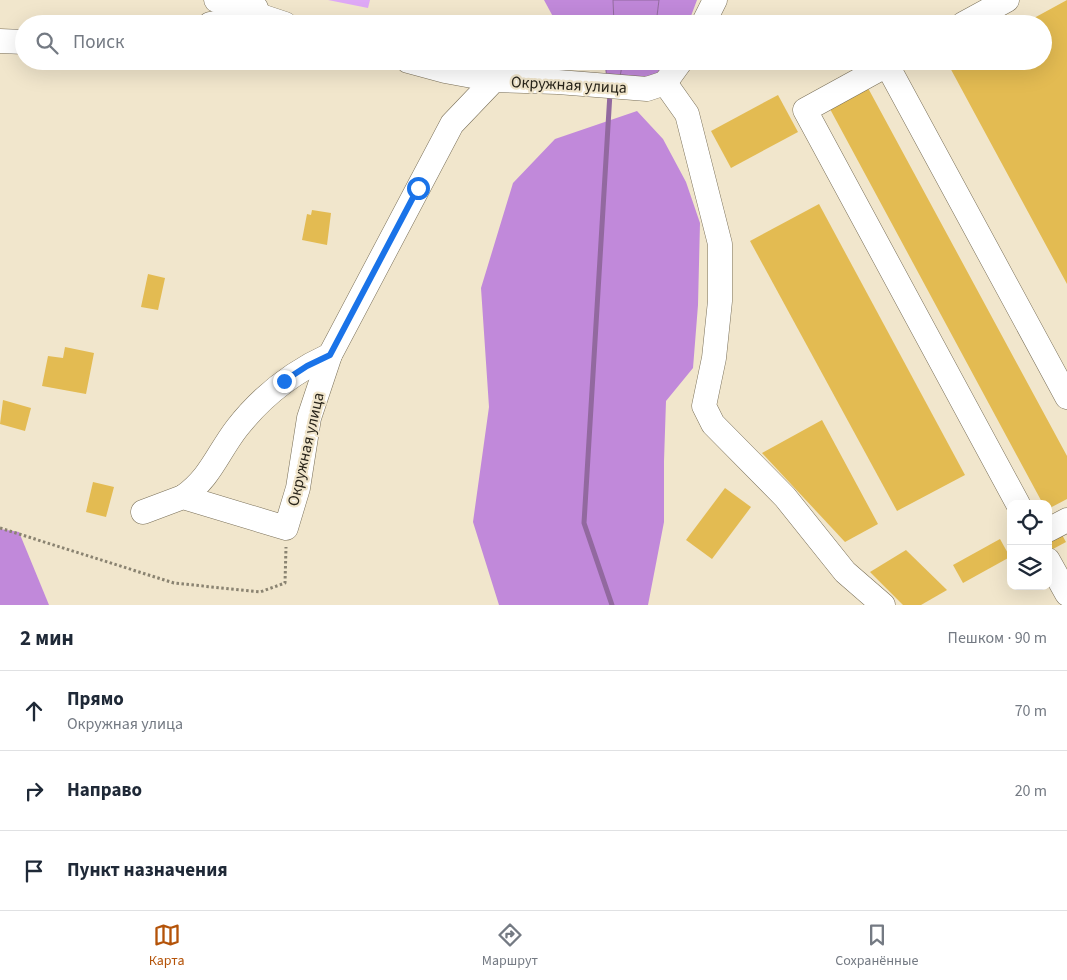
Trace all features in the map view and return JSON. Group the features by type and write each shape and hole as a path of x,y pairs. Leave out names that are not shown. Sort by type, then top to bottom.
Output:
{"street":[{"path":"216,0 234,1 256,8 269,15"},
{"path":"708,15 715,0"},
{"path":"980,15 1007,0"},
{"path":"236,15 256,8"},
{"path":"0,41 15,42"},
{"path":"440,70 494,80"},
{"path":"674,70 665,83 687,114 720,244 720,301 715,348 704,406 713,424 785,497 845,572 883,605"},
{"path":"878,70 805,110 1016,500"},
{"path":"895,70 1060,366 1067,397"},
{"name":"Окружная улица","path":"183,496 286,528 298,488 309,418 330,355 452,124 494,80 558,82 647,89 665,83"},
{"path":"143,512 183,496 198,486 238,427 284,381 307,366 330,355"},
{"path":"1052,528 1067,520"},
{"path":"1052,567 1067,594"}],"path":[{"path":"0,528 174,583 260,592 285,584 286,528"}],"shaded area":[{"path":"328,0 370,0 368,8"},
{"path":"544,0 613,0 614,15 552,15"},
{"path":"613,0 659,0 657,15 614,15"},
{"path":"659,0 697,0 691,15 657,15"},
{"path":"606,70 621,70 619,82 607,80"},
{"path":"621,70 665,70 663,74 619,82"},
{"path":"637,111 663,139 686,182 700,223 698,305 693,368 666,401 664,522 648,605 499,605 473,522 489,407 481,288 513,183 555,139"},
{"path":"0,529 19,532 49,605 0,605"}],"building":[{"path":"1067,0 1067,284 951,70 1052,70 1052,15 1040,15"},
{"path":"868,88 1067,456 1067,499 1052,507 1052,500 1041,500 830,109"},
{"path":"778,95 798,132 731,168 711,131"},
{"path":"819,204 965,475 897,511 750,241"},
{"path":"312,210 331,213 327,245 302,240 307,214 311,215"},
{"path":"148,274 165,278 158,310 141,307"},
{"path":"65,347 94,353 86,394 42,386 48,356 63,358"},
{"path":"3,400 31,408 25,431 0,424"},
{"path":"822,420 878,524 845,542 762,453"},
{"path":"93,482 114,487 106,517 86,512"},
{"path":"725,488 751,507 712,559 686,540"},
{"path":"1061,533 1066,542 1053,549 1052,539"},
{"path":"1000,539 1007,552 1007,559 963,583 953,565"},
{"path":"906,550 947,590 921,605 903,605 870,572"}],"waterway":[{"path":"610,93 584,523 612,605"}],"route":[{"path":"284,381 307,366 330,355 389,247 418,188"}]}
